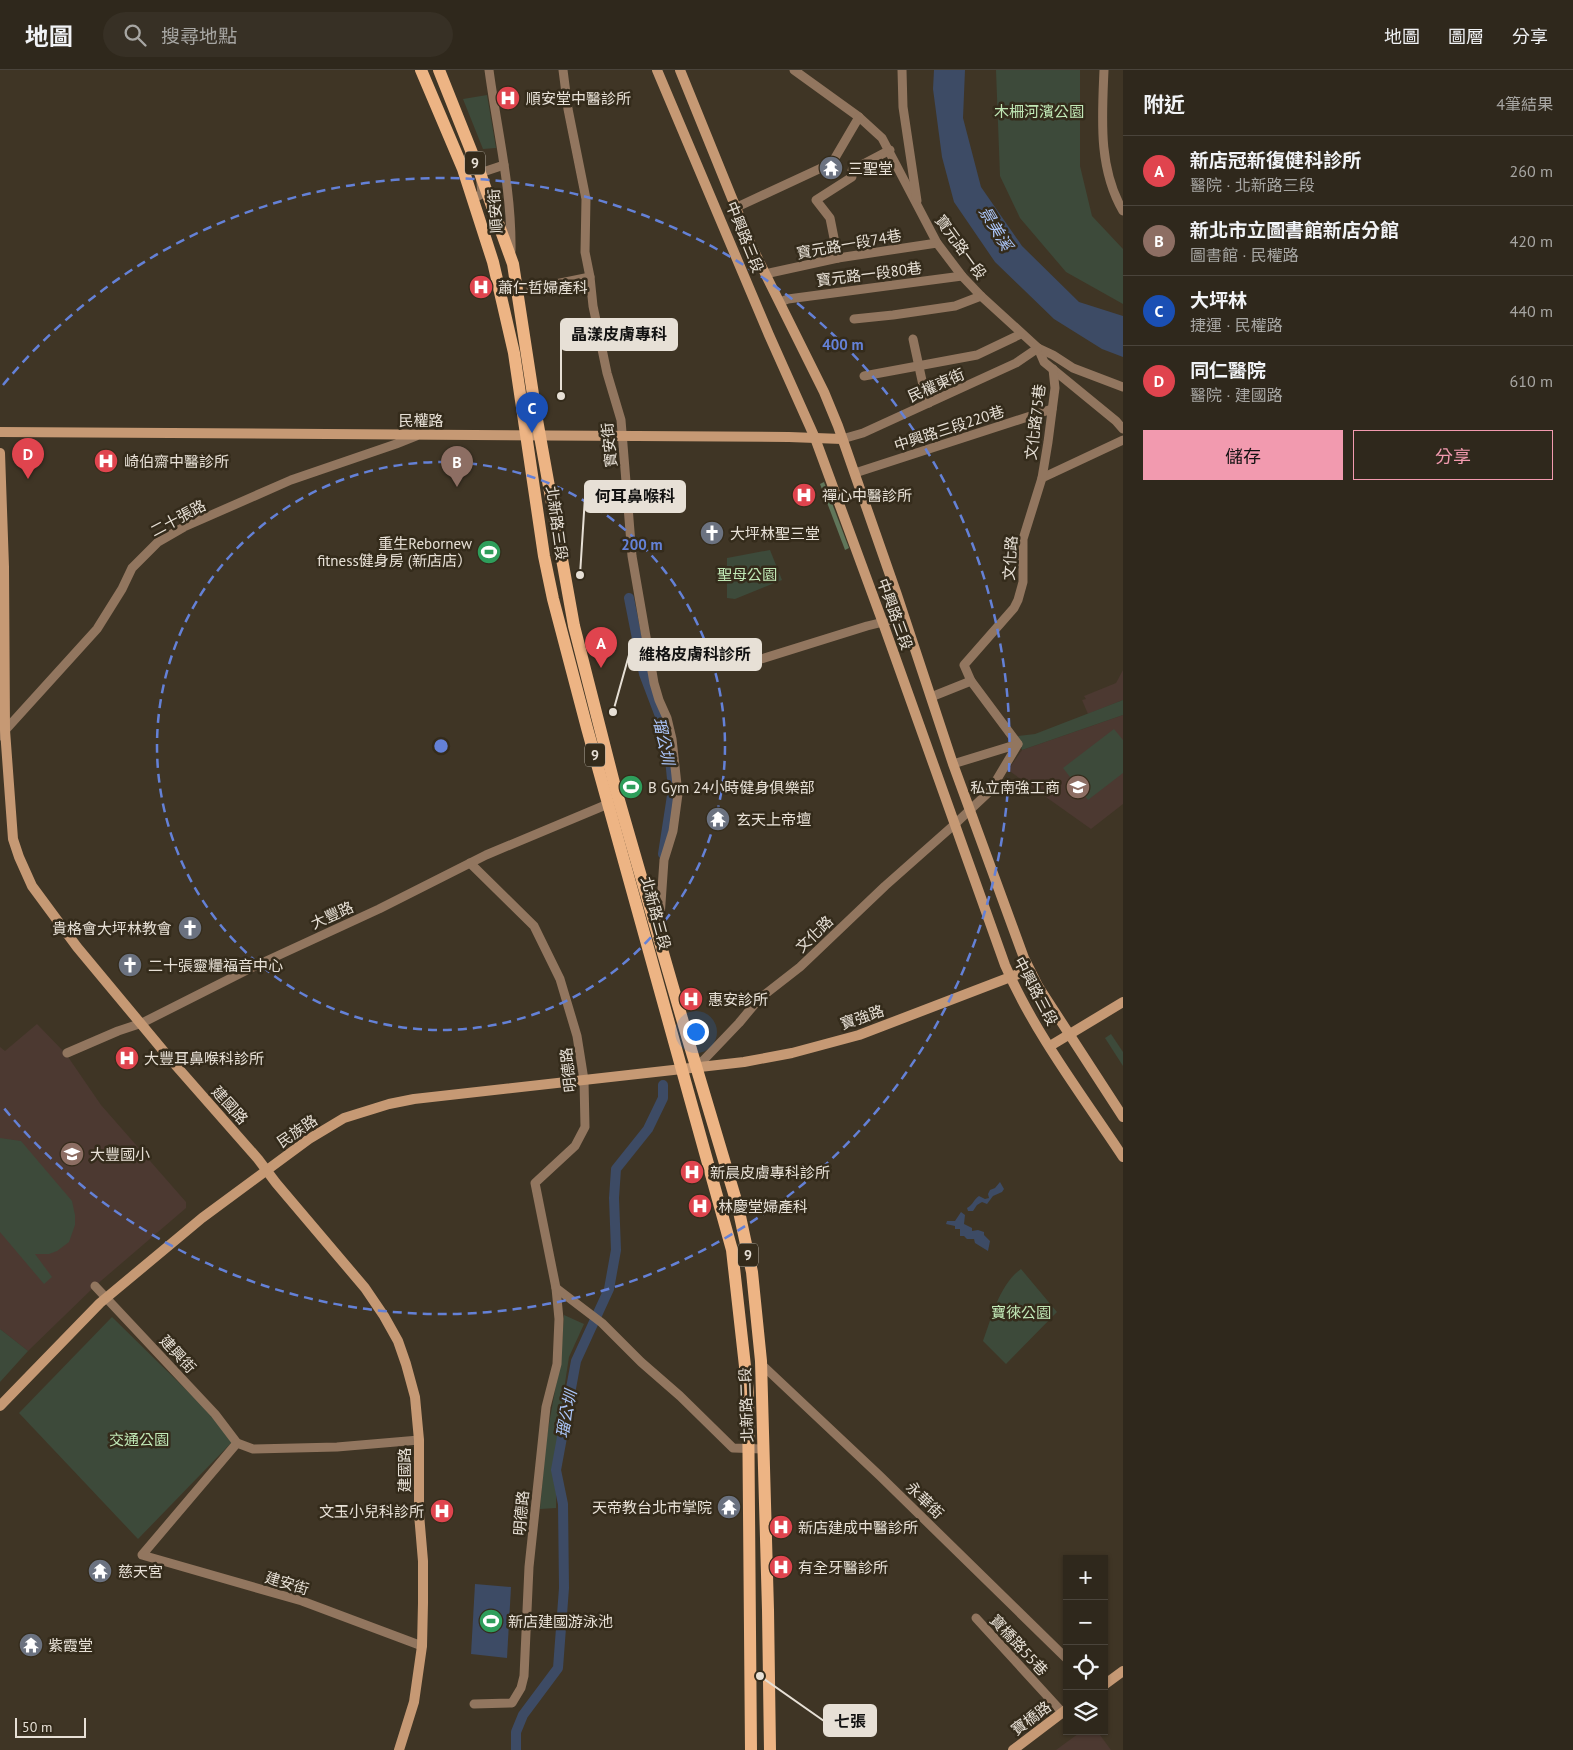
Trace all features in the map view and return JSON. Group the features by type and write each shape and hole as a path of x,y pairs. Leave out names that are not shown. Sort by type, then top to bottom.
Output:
{"main road":[{"name":"北新路三段","path":"422,70 474,198 493,262 534,436 574,626 614,783 659,935 686,1036 697,1067"},
{"name":"北新路三段","path":"438,70 480,172 511,256 534,436 544,556 553,599 682,1069"},
{"name":"北新路二段","path":"697,1067 738,1207 752,1272 761,1364 770,1750"},
{"name":"北新路二段","path":"682,1069 732,1250 748,1393 748,1580 751,1750"}],"street":[{"name":"順安街","path":"490,70 504,165 511,256"},
{"name":"寶安街","path":"562,70 586,199 585,252 593,306 607,373 621,420 632,556 654,683 667,718 672,739 678,794 673,830 664,860 659,935"},
{"name":"中興路三段","path":"658,70 769,335 816,438 1010,978 1050,1046 1123,1156"},
{"name":"中興路三段","path":"680,70 735,208 824,392 842,438 953,764 1029,970 1123,1117"},
{"name":"寶元路一段","path":"794,70 859,117 882,138 937,242 962,276 1021,334 1038,348 1044,362 1116,421 1123,429"},
{"path":"902,70 903,108 918,208"},
{"path":"1104,70 1101,132 1109,180 1123,211"},
{"path":"735,208 832,163 859,117"},
{"path":"838,258 830,218 816,200 852,177 852,170 890,150"},
{"name":"順安街","path":"474,198 482,194 480,172 504,165"},
{"name":"寶元路一段74巷","path":"766,274 838,258 937,242"},
{"name":"寶元路一段80巷","path":"780,302 962,276"},
{"path":"531,289 590,277"},
{"path":"854,319 894,316 955,306 981,296"},
{"path":"864,376 977,355 1021,334"},
{"path":"913,339 926,399 929,403"},
{"path":"1038,348 1073,368 1123,386"},
{"name":"民權東街","path":"842,438 863,433 929,403 1016,363 1038,348"},
{"name":"文化路75巷","path":"1042,478 1055,388 1053,369"},
{"name":"中興路三段220巷","path":"855,473 1052,410"},
{"name":"民權路","path":"0,432 842,438"},
{"name":"二十張路","path":"3,733 97,629 122,589 132,568 158,542 184,527 291,480 396,444 416,435"},
{"path":"1042,478 1123,440"},
{"name":"建國路","path":"0,453 4,567 3,733 13,838 19,857 32,886 77,947 365,1288 398,1341 406,1364 414,1396 419,1440 419,1514 423,1561 422,1646 414,1702 399,1750"},
{"name":"文化路","path":"971,680 964,665 1014,608 1018,600 1023,582 1022,539 1042,478"},
{"path":"742,665 858,629 904,617"},
{"path":"930,697 971,680 1018,744 953,764"},
{"name":"文化路","path":"697,1067 739,1023 763,994 800,967 885,886 990,791 1018,744"},
{"name":"大豐路","path":"68,1053 118,1031 142,1023 251,968 379,909 470,863 608,804"},
{"name":"明德路","path":"470,863 534,926 560,979 578,1036 584,1080 585,1127 575,1146 535,1183 556,1288 559,1318 557,1364 546,1407 530,1567 524,1676 521,1688 512,1703 474,1704"},
{"name":"寶強路","path":"697,1067 744,1062 792,1053 859,1035 1029,970"},
{"path":"1050,1046 1123,1002"},
{"name":"民族路","path":"0,1406 39,1364 107,1297 202,1218 309,1138 344,1118 414,1099 697,1067"},
{"name":"建興街","path":"95,1286 215,1414 237,1443"},
{"path":"556,1288 602,1323 732,1448 763,1449"},
{"name":"永華街","path":"761,1364 948,1541 1063,1655"},
{"path":"237,1443 253,1450 337,1447 419,1440"},
{"name":"建安街","path":"237,1443 142,1556 302,1601 422,1646"},
{"name":"寶橋路55巷","path":"976,1618 1063,1709"},
{"path":"1108,1683 1123,1671"},
{"name":"寶橋路","path":"1013,1750 1063,1712"}],"shaded area":[{"path":"1123,670 1123,700 1088,714 1082,700 1086,699 1084,696 1116,683"},
{"name":"私立南強工商","path":"1123,715 1123,804 1091,829 1008,770 1022,750"},
{"name":"大豐國小","path":"37,1024 66,1054 101,1105 186,1202 186,1208 95,1286 28,1351 0,1329 0,1047 5,1051"},
{"path":"1077,1735 1100,1735 1111,1750 1056,1750"}],"green space":[{"name":"木柵河濱公園","path":"996,70 1080,70 1080,166 1092,216 1123,249 1123,304 1066,272 1020,218 1000,176"},
{"path":"487,95 496,148 483,149 463,99"},
{"path":"824,482 849,548 845,550 820,484"},
{"name":"聖母公園","path":"770,550 782,580 735,599 727,598 727,558"},
{"path":"1123,700 1123,715 1022,750 1018,736 1035,734"},
{"path":"1114,729 1123,740 1123,773 1088,800 1063,768"},
{"path":"1111,1034 1123,1052 1123,1066 1105,1038"},
{"path":"0,1138 21,1141 72,1201 75,1225 69,1242 57,1251 49,1254 35,1254 52,1277 44,1284 0,1232"},
{"name":"寶徠公園","path":"1021,1269 1057,1312 1006,1364 983,1341 1002,1292 1013,1276"},
{"path":"564,1315 584,1324 569,1357 565,1383 556,1451 556,1508 540,1509 546,1441 561,1357"},
{"name":"交通公園","path":"112,1317 219,1422 233,1441 138,1539 19,1413"},
{"path":"0,1329 28,1351 0,1382"}],"water":[{"name":"景美溪","path":"934,70 965,70 963,118 981,187 1022,246 1079,302 1123,316 1123,357 1102,349 1054,319 995,262 954,202 942,157 933,89"},
{"path":"1000,1182 1004,1189 1002,1192 993,1196 987,1204 982,1202 973,1211 968,1211 967,1208 979,1196 985,1199 989,1198 990,1190 995,1188"},
{"path":"961,1212 965,1215 964,1224 972,1228 972,1231 984,1232 984,1235 990,1241 988,1251 975,1243 974,1239 960,1236 960,1229 955,1229 955,1226 946,1224 947,1221 955,1221"},
{"name":"新店建國游泳池","path":"475,1584 511,1587 507,1658 471,1654"}],"waterway":[{"name":"瑠公圳","path":"629,598 644,674 666,732 670,759 673,789 663,854"},
{"name":"瑠公圳","path":"516,1750 516,1732 523,1715 558,1668 564,1588 563,1504 556,1470 576,1361 609,1289 616,1250 614,1198 616,1169 648,1129 663,1098 663,1085"}],"place":[{"name":"順安堂中醫診所","path":"508,98"},
{"name":"三聖堂","path":"831,168"},
{"name":"蕭仁哲婦產科","path":"481,287"},
{"name":"晶漾皮膚專科","path":"561,396"},
{"name":"大坪林","path":"532,433"},
{"name":"崎伯齋中醫診所","path":"106,461"},
{"name":"同仁醫院","path":"28,479"},
{"name":"新北市立圖書館新店分館","path":"457,487"},
{"name":"禪心中醫診所","path":"804,495"},
{"name":"大坪林聖三堂","path":"712,533"},
{"name":"重生Rebornew fitness健身房 (新店店）","path":"489,552"},
{"name":"何耳鼻喉科","path":"580,575"},
{"name":"新店冠新復健科診所","path":"601,668"},
{"name":"維格皮膚科診所","path":"613,712"},
{"name":"B Gym 24小時健身俱樂部","path":"631,787"},
{"name":"私立南強工商","path":"1078,787"},
{"name":"玄天上帝壇","path":"718,819"},
{"name":"貴格會大坪林教會","path":"190,928"},
{"name":"二十張靈糧福音中心","path":"130,965"},
{"name":"惠安診所","path":"691,999"},
{"name":"大豐耳鼻喉科診所","path":"127,1058"},
{"name":"大豐國小","path":"72,1154"},
{"name":"新晨皮膚專科診所","path":"692,1172"},
{"name":"林慶堂婦產科","path":"700,1206"},
{"name":"天帝教台北市掌院","path":"729,1507"},
{"name":"文玉小兒科診所","path":"442,1511"},
{"name":"新店建成中醫診所","path":"781,1527"},
{"name":"有全牙醫診所","path":"781,1567"},
{"name":"慈天宮","path":"100,1571"},
{"name":"新店建國游泳池","path":"491,1621"},
{"name":"紫霞堂","path":"31,1645"},
{"name":"七張","path":"760,1676"}]}
